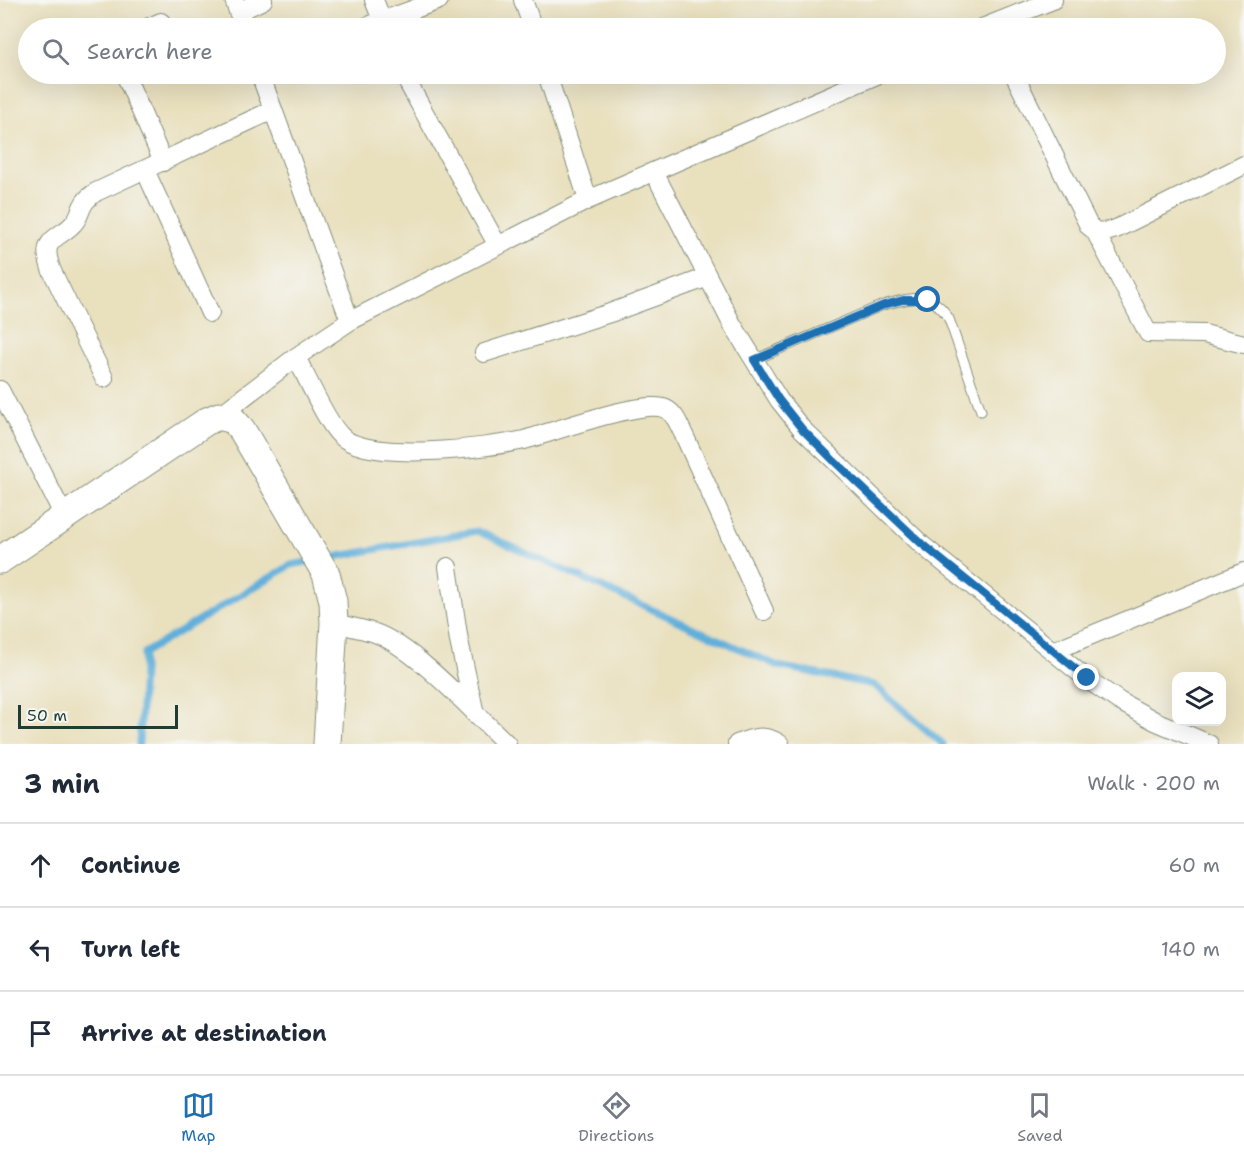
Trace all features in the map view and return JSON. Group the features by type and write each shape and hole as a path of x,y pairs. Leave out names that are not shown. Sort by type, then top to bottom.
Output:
{"street":[{"path":"238,14 263,0"},
{"path":"374,0 381,18"},
{"path":"397,18 439,0"},
{"path":"524,0 530,18"},
{"path":"1009,18 1049,1"},
{"path":"129,84 163,162"},
{"path":"264,84 350,321"},
{"path":"409,84 498,246"},
{"path":"550,84 588,200"},
{"path":"0,560 207,421 219,416 296,357 350,321 588,200 856,84"},
{"path":"1019,84 1085,217 1095,231 1148,333 1204,334 1244,344"},
{"path":"104,378 51,269 46,253 50,243 73,225 86,198 273,110"},
{"path":"1095,231 1105,232 1116,229 1244,165"},
{"path":"145,170 210,312"},
{"path":"654,172 732,324 754,360 791,415 834,461 922,544 1053,651 1119,701 1155,721 1209,744"},
{"path":"484,353 610,313 708,277"},
{"path":"296,357 331,423 341,437 354,445 382,451 483,447 524,440 631,411 659,407 667,410 674,416 684,435 764,611"},
{"path":"0,390 64,516"},
{"path":"219,416 233,420 242,430 326,574 333,601 334,623 327,744"},
{"path":"448,567 459,641 475,714"},
{"path":"1053,651 1244,572"},
{"path":"334,623 376,634 397,646 427,669 507,744"},
{"path":"737,744 752,737 763,736 780,744"}],"lane":[{"path":"754,360 884,305 903,300 928,300 942,307 949,319 981,411"}],"waterway":[{"path":"323,559 477,531 778,666 874,685 943,744"},
{"path":"139,744 144,653 291,565 312,561"}],"route":[{"path":"928,300 920,298 884,305 853,316 754,360 779,400 802,429 834,461 922,544 1087,678"}]}
